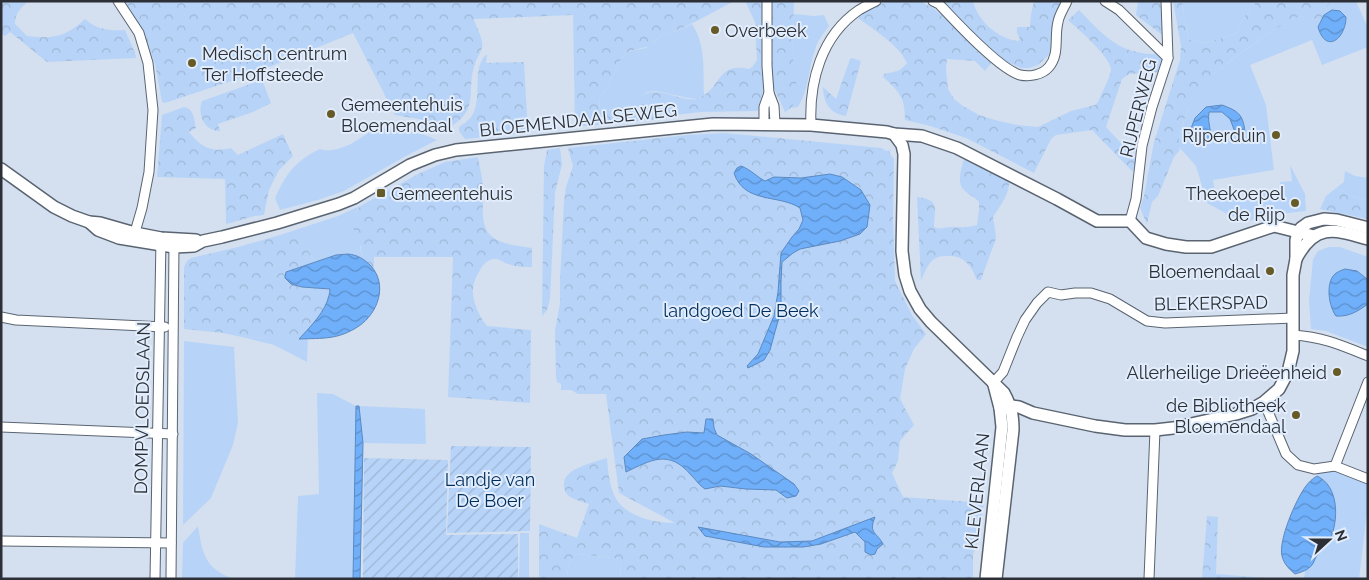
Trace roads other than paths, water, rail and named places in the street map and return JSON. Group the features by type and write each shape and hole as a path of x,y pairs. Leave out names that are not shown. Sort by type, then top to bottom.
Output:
{"street":[{"path":"118,1 139,34 148,63 153,110 149,172 134,237"},
{"path":"766,1 769,93 764,107 769,124"},
{"path":"811,125 812,89 816,70 826,47 833,35 845,22 859,10 876,1"},
{"path":"933,1 939,4 978,43 1007,68 1021,75 1038,75 1049,67 1056,54 1058,22 1067,1"},
{"path":"1105,1 1119,10 1168,58"},
{"name":"RIJPERWEG","path":"1130,221 1136,199 1144,138 1168,58 1166,1"},
{"name":"BLOEMENDAALSEWEG","path":"1,169 54,207 89,222 98,230 119,238 134,237 174,243 203,241 222,237 339,204 354,198 410,165 435,155 456,150 713,124 811,125 922,136 956,148 1097,221 1130,221"},
{"path":"894,134 902,145 904,154 902,251 905,275 910,290 920,309 931,322 1004,393 1006,412 1019,407 1033,413 1095,426 1125,430 1155,430 1172,428 1252,409 1264,402 1278,389 1288,372 1293,351 1293,274 1298,232 1308,223 1324,219 1337,220 1368,228"},
{"path":"1130,221 1146,238 1186,247 1211,247 1274,226 1314,236"},
{"path":"1296,259 1305,244 1314,236 1323,232 1334,231 1368,239"},
{"name":"DOMPVLOEDSLAAN","path":"155,579 161,241"},
{"name":"DOMPVLOEDSLAAN","path":"171,579 174,243"},
{"name":"BLEKERSPAD","path":"993,383 1003,372 1025,320 1037,303 1048,292 1061,295 1091,293 1110,299 1147,321 1165,323 1293,318"},
{"path":"1,317 16,320 160,326 174,329"},
{"path":"1293,335 1322,338 1368,356"},
{"path":"1335,466 1368,382"},
{"path":"1264,402 1286,454 1298,465 1314,469 1335,466 1368,479"},
{"name":"KLEVERLAAN","path":"986,579 1002,427 1006,412"},
{"name":"KLEVERLAAN","path":"996,579 1013,430 1006,412"},
{"path":"1,427 173,434"},
{"path":"1149,579 1155,430"},
{"path":"1,541 171,543"}],"water":[{"path":"1332,10 1340,11 1346,17 1343,31 1339,37 1330,42 1322,35 1318,27 1324,15"},
{"path":"1222,105 1239,114 1243,121 1245,132 1241,137 1235,132 1230,119 1222,112 1209,112 1209,142 1204,145 1197,145 1191,139 1190,131 1195,118 1206,107"},
{"path":"741,166 765,181 774,177 801,178 830,174 842,177 861,190 870,205 867,227 860,234 840,241 800,249 782,262 781,310 770,350 764,360 748,368 747,366 758,354 774,316 781,253 799,229 803,220 800,208 746,190 739,183 734,173"},
{"path":"348,254 363,259 376,274 380,290 376,306 366,320 344,334 323,338 299,339 327,303 330,289 302,287 291,284 285,278 286,272 336,255"},
{"path":"1345,269 1357,271 1367,279 1368,304 1349,314 1336,316 1330,301 1330,283 1335,274"},
{"path":"356,406 359,406 363,443 360,579 353,579"},
{"path":"706,419 713,419 717,435 751,454 794,484 799,491 796,496 787,498 776,490 720,486 705,489 683,467 667,459 652,461 626,472 624,457 642,439 687,432 704,433"},
{"path":"1317,476 1330,487 1335,504 1335,523 1329,541 1317,555 1312,565 1305,571 1295,574 1287,566 1282,556 1281,549 1285,531 1297,500 1312,479"},
{"path":"875,517 872,527 883,544 877,549 875,554 871,555 865,552 865,542 855,532 821,544 803,547 764,547 705,536 698,527 780,542 812,541"}],"place":[{"name":"Overbeek","path":"715,30"},
{"name":"Medisch centrum Ter Hoffsteede","path":"192,63"},
{"name":"Gemeentehuis Bloemendaal","path":"331,114"},
{"name":"Rijperduin","path":"1276,135"},
{"name":"Gemeentehuis","path":"381,193"},
{"name":"Theekoepel de Rijp","path":"1295,203"},
{"name":"Bloemendaal","path":"1270,271"},
{"name":"Allerheilige Drieëenheid","path":"1337,372"},
{"name":"de Bibliotheek Bloemendaal","path":"1296,415"}],"park label":[{"name":"landgoed De Beek","path":"741,310"},
{"name":"Landje van De Boer","path":"490,489"}]}
